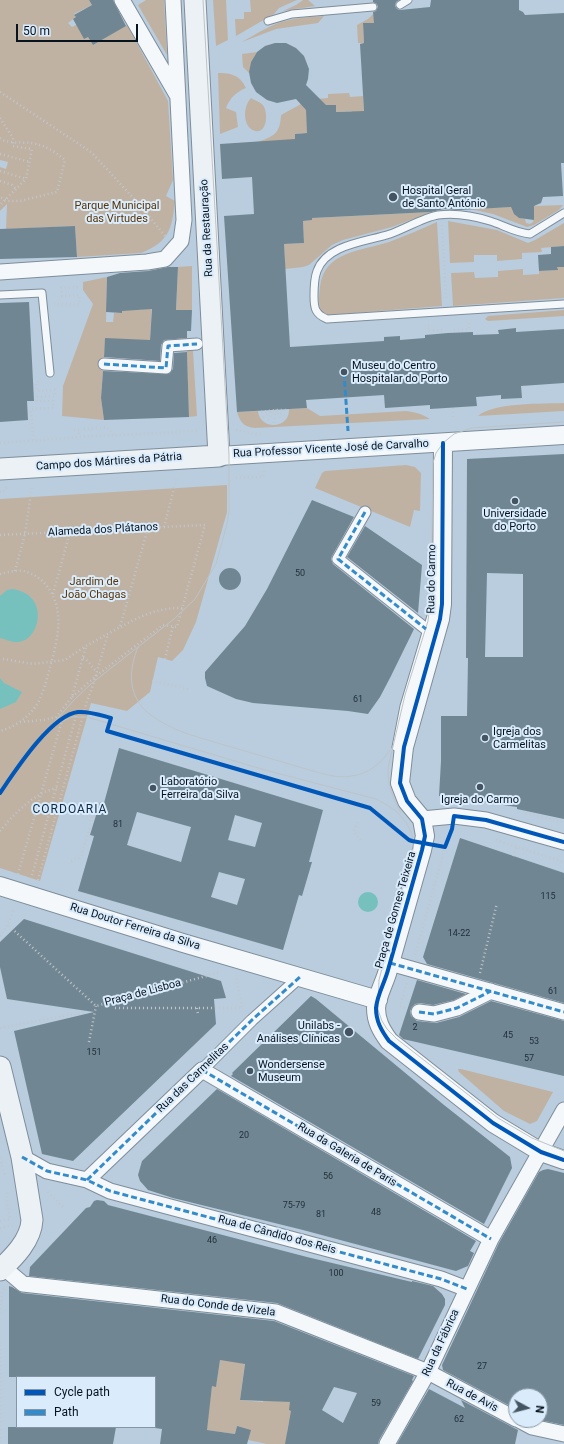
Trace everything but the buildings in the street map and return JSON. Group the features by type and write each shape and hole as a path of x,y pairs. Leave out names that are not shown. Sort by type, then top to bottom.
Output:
{"main road":[{"name":"Rua da Restauração","path":"195,0 219,456"},
{"name":"Campo dos Mártires da Pátria","path":"4,478 219,456"},
{"path":"0,1067 22,1157 32,1220 32,1229 27,1240 3,1274"}],"street":[{"path":"122,0 178,98"},
{"path":"0,272 147,262 165,259 181,241 184,220 173,0"},
{"path":"104,364 166,368 168,346 197,344"},
{"name":"Rua Professor Vicente José de Carvalho","path":"219,456 564,435"},
{"name":"Rua do Carmo","path":"400,783 404,747 440,619 442,586 442,443"},
{"path":"365,512 338,559 426,629"},
{"path":"400,783 407,801 422,818 455,823 486,820 564,842"},
{"name":"Praça de Gomes Teixeira","path":"422,818 425,836 422,850 376,1007 377,1021 381,1031 389,1041 494,1123 541,1152 564,1160"},
{"name":"Rua Doutor Ferreira da Silva","path":"0,886 183,943 300,977"},
{"path":"390,963 564,1012"},
{"path":"300,977 378,1000"},
{"name":"Rua das Carmelitas","path":"87,1180 252,1020 300,977"},
{"path":"419,1012 434,1014 457,1008 484,989"},
{"name":"Rua da Galeria de Paris","path":"202,1070 491,1239"},
{"name":"Rua da Fábrica","path":"388,1444 428,1372 491,1239 564,1110"},
{"name":"Rua de Cândido dos Reis","path":"22,1157 47,1171 87,1180 110,1191 441,1279 466,1289"},
{"name":"Rua do Conde de Vizela","path":"3,1274 23,1284 276,1312 428,1372"},
{"name":"Rua de Avis","path":"428,1372 508,1414"},
{"name":"Rua de Avis","path":"537,1428 564,1434"}],"lane":[{"path":"400,5 408,0"},
{"path":"268,21 292,14 373,8"},
{"path":"564,213 530,234 490,221 470,217 437,215 391,234 336,250 322,262 314,281 314,303 316,311 319,316 327,319 564,304"},
{"path":"0,295 42,293 50,373"},
{"name":"Rua do Carmo","path":"400,783 396,766 398,729 433,605 442,586"}],"path":[{"path":"0,92 91,152 136,201 166,237"},
{"path":"0,118 13,138 13,146 32,149 26,179 0,205"},
{"path":"0,138 2,140 13,142 32,143 53,150 65,160 58,192 20,201 8,201 0,197"},
{"path":"0,154 30,162"},
{"path":"0,171 26,179"},
{"path":"0,182 12,185 16,189"},
{"path":"442,215 447,311"},
{"path":"64,303 80,304 79,295 62,296 61,288 78,287 77,282"},
{"path":"33,440 31,409 53,408 53,401 37,401 37,397 55,396 55,390 37,391 36,383"},
{"path":"453,408 453,417"},
{"path":"275,410 286,416"},
{"path":"263,416 275,410"},
{"path":"275,410 282,420"},
{"path":"268,420 275,410"},
{"path":"274,423 275,410"},
{"path":"260,412 288,410"},
{"path":"84,429 106,427 115,435"},
{"path":"74,430 79,430 79,437"},
{"path":"0,443 202,430"},
{"path":"232,430 260,435"},
{"path":"164,527 177,477"},
{"path":"236,478 263,477"},
{"path":"0,492 4,492 4,478"},
{"path":"15,571 25,534 32,486"},
{"path":"120,627 148,528"},
{"path":"53,595 70,532"},
{"path":"0,574 15,571 27,572 38,577 47,585 53,595 58,614 58,630 52,662 40,700 28,716 0,731"},
{"path":"3,659 28,663 65,660 86,646 149,613 163,609 183,608 178,627 163,625 96,676 72,698 56,717 44,720 19,722"},
{"path":"165,659 173,626"},
{"path":"37,884 84,712 108,634"},
{"path":"72,698 86,646"},
{"path":"83,658 94,670 97,671"},
{"path":"152,681 188,689"},
{"path":"30,882 77,712"},
{"path":"0,793 35,746 52,726 63,717 77,712 84,712 111,718 107,731"},
{"path":"16,878 63,717"},
{"path":"69,743 76,744"},
{"path":"62,769 68,771"},
{"path":"0,832 17,813 42,793 49,789 57,788"},
{"path":"54,798 60,800"},
{"path":"70,860 81,857 94,818 95,809 98,810"},
{"path":"84,815 94,818"},
{"path":"357,822 354,832 361,841"},
{"path":"400,1006 445,847 455,823"},
{"path":"46,827 52,829"},
{"path":"493,839 564,862"},
{"path":"513,856 519,844"},
{"path":"439,846 445,847"},
{"path":"37,857 44,859"},
{"path":"484,989 497,903"},
{"path":"0,936 8,925 12,911"},
{"path":"115,1008 242,1008 236,974 230,972"},
{"path":"197,1008 198,1014"},
{"path":"0,1028 87,1012"},
{"path":"0,1158 6,1181"},
{"path":"0,1221 10,1219 7,1202 8,1188"},
{"path":"48,1192 65,1209"},
{"path":"0,1228 10,1226"},
{"path":"0,1313 3,1274"},
{"path":"0,1341 0,1444"}],"green space":[{"name":"Parque Municipal das Virtudes","path":"0,0 89,0 92,5 74,14 76,17 68,23 72,27 80,23 93,45 127,25 168,101 173,180 166,196 175,201 170,227 167,233 158,244 150,249 141,253 77,257 75,226 6,229 7,204 0,211 0,167 6,169 8,162 0,160"},
{"path":"146,0 164,0 167,55 138,5"},
{"path":"213,0 226,0 228,40 216,46"},
{"path":"250,0 297,0 279,8 274,14 236,36 235,19 244,19 244,12 251,12"},
{"path":"303,0 308,0 315,6 283,11 296,5"},
{"path":"373,14 378,24 363,24 364,43 358,43 357,25 368,19"},
{"path":"324,16 318,23 276,29 242,42 281,22"},
{"path":"257,52 251,62 249,73 243,67 242,54"},
{"path":"218,73 235,76 241,80 246,88 239,91 229,101 226,108 236,112 238,127 220,134"},
{"path":"349,93 350,97 363,96 367,159 354,153 352,111 336,112 335,105 322,106 307,133 295,134 296,144 257,142 272,136 279,126 281,115 301,104 305,109 316,99 328,98 328,94"},
{"path":"251,98 262,104 266,114 266,123 262,130 259,131 251,129 246,121 246,106"},
{"path":"563,205 559,210 534,225 527,227 493,214 470,209 511,207 516,215 525,219 526,223 530,224 533,222 534,218 534,206"},
{"path":"431,212 392,227 343,240 332,245 309,265 285,269 284,244 304,243 303,221 312,220 312,218"},
{"path":"448,221 497,230 528,243 564,223 564,246 541,248 542,252 522,253 522,259 497,261 497,255 474,255 474,262 450,263"},
{"path":"437,222 442,306 329,315 321,311 319,296 323,275 336,259 346,254 389,242"},
{"path":"192,266 192,310 176,310 178,267"},
{"path":"557,267 564,267 564,298 453,306 451,273 474,272 475,278 498,277 498,271 523,269 523,275 539,274 539,271 557,270"},
{"path":"107,277 106,322 113,322 114,313 122,313 122,300 133,308 140,310 152,304 150,340 105,341 101,398 104,420 62,416 63,386 93,304 83,290 83,282"},
{"path":"564,310 564,316 488,321 485,319 488,316"},
{"path":"187,351 193,351 197,416 189,417"},
{"path":"564,403 564,411 478,416 485,411 506,406"},
{"path":"307,408 320,416 406,411 430,419 255,428 243,423 237,412 258,411 264,422 275,425 285,421 288,416 289,409"},
{"path":"406,465 415,467 421,473 420,511 414,510 410,527 315,488 322,473 325,471"},
{"name":"Jardim de João Chagas","path":"227,485 227,512 196,622 183,650 172,661 158,657 150,692 127,711 91,703 40,881 0,868 0,499"},
{"path":"458,1069 553,1092 537,1121 530,1124 504,1111 459,1072"},
{"path":"220,1360 245,1362 240,1400 263,1402 268,1368 277,1401 290,1402 290,1410 305,1419 289,1422 287,1432 292,1435 289,1444 267,1444 248,1440 237,1426 235,1434 206,1430 212,1386 216,1386"}],"shaded area":[{"path":"12,589 24,593 32,599 37,608 38,617 32,634 26,640 18,642 0,638 0,596 7,590"},
{"path":"0,678 4,683 22,692 16,702 0,709"},
{"path":"368,892 375,895 378,902 375,909 368,912 361,909 358,902 361,895"}],"tram line":[{"path":"0,791 34,745 74,700 92,683 174,619 195,599 216,564 227,524 229,511 229,455 203,0"},
{"path":"401,813 391,791 388,780 388,768 405,695 428,621 431,596 433,463 436,453 443,443 454,434 471,428 564,422"},
{"path":"138,647 133,662 131,677 137,700 142,707 158,720 182,732 317,772 340,777 357,775 369,771 374,768 390,750"},
{"path":"55,725 71,717 87,717 265,770 376,799 397,813 408,825 413,840 413,849 379,980 378,1010 382,1021 387,1029 397,1039 498,1118 532,1138 564,1151"}],"marked path":[{"path":"104,364 166,368 168,346 197,344"},
{"path":"344,372 348,431"},
{"path":"365,512 338,559 426,629"},
{"path":"390,963 564,1012"},
{"path":"87,1180 252,1020 300,977"},
{"path":"419,1012 434,1014 457,1008 491,991"},
{"path":"202,1070 491,1239"},
{"path":"22,1157 47,1171 87,1180 110,1191 441,1279 467,1289"}],"cycle path":[{"path":"443,443 442,604 440,619 404,747 400,783 407,801 422,819 425,836 388,970 378,998 376,1008 377,1017 381,1029 389,1041 493,1123 541,1152 564,1160"},
{"path":"0,793 24,758 45,733 68,715 78,712 86,712 111,718 107,731 370,808 412,841 445,847 452,829 454,816 486,820 564,842"}],"place":[{"name":"Hospital Geral de Santo António","path":"393,197"},
{"name":"Museu do Centro Hospitalar do Porto","path":"344,372"},
{"name":"Universidade do Porto","path":"515,501"},
{"name":"Igreja dos Carmelitas","path":"485,738"},
{"name":"Igreja do Carmo","path":"480,787"},
{"name":"Laboratório Ferreira da Silva","path":"153,788"},
{"name":"Unilabs - Análises Clínicas","path":"349,1032"},
{"name":"Wondersense Museum","path":"250,1071"}],"district":[{"name":"CORDOARIA","path":"70,810"}]}
